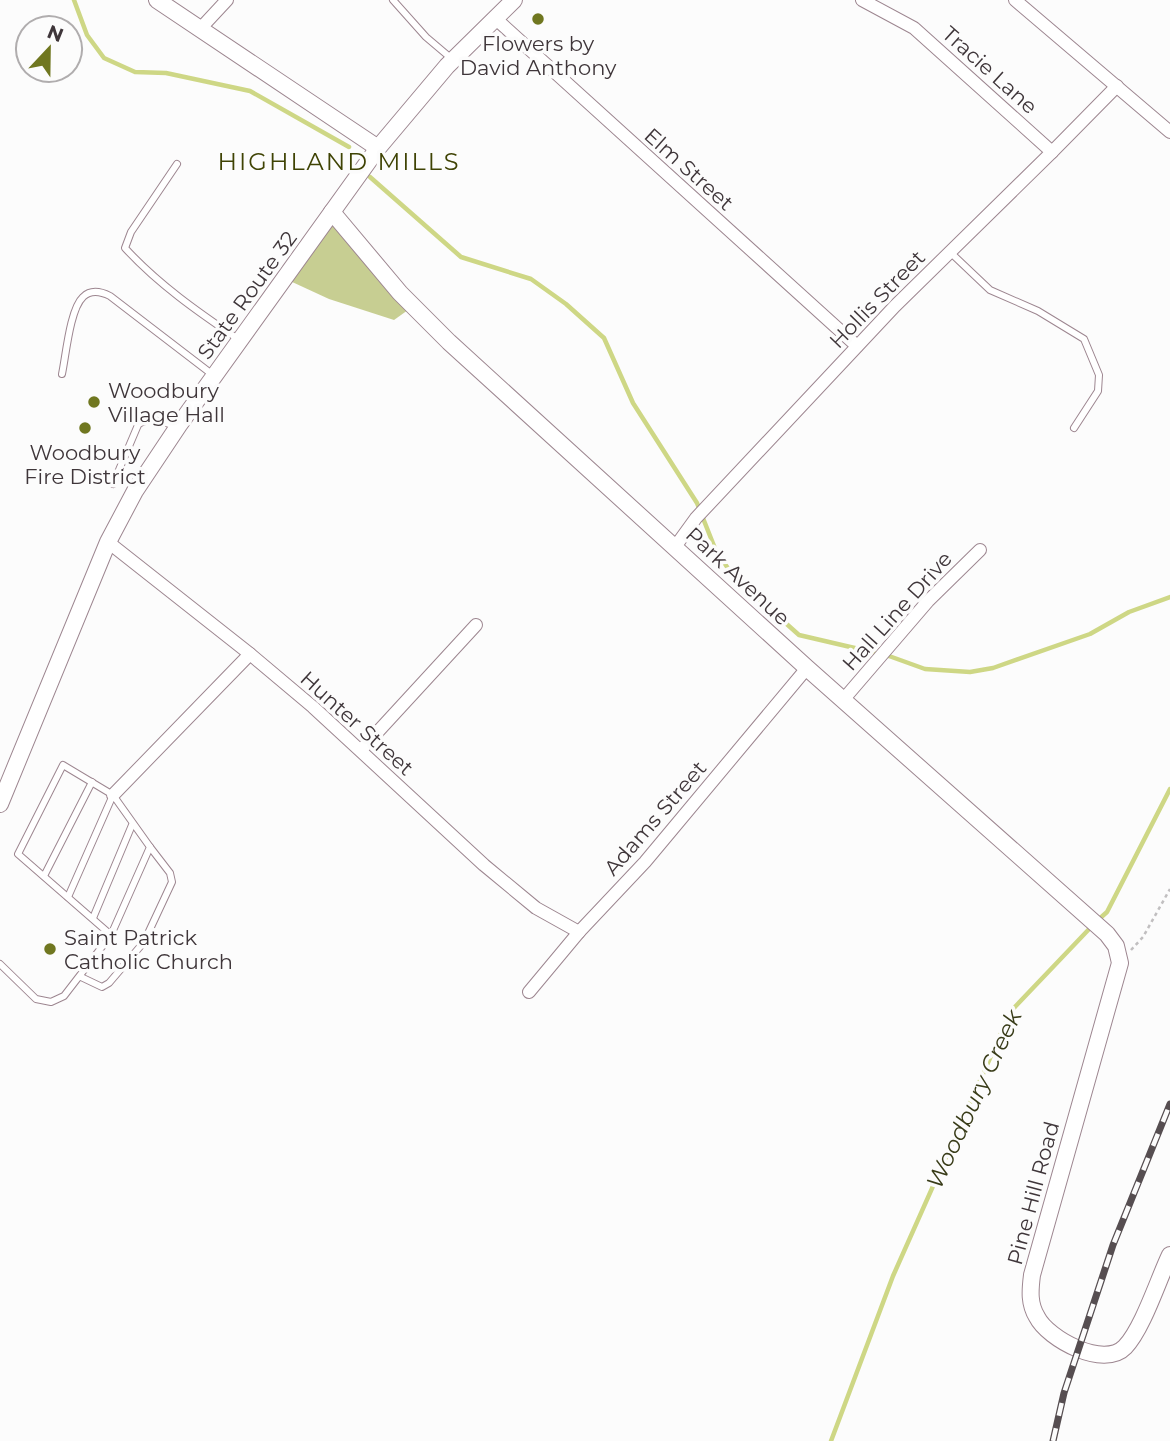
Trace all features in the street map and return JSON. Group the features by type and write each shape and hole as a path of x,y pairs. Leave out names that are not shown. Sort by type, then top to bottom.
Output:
{"street":[{"path":"157,0 378,148"},
{"path":"200,29 227,0"},
{"name":"State Route 32","path":"0,804 108,542 135,491 378,148 453,60 514,0"},
{"name":"Tracie Lane","path":"862,0 914,28 1052,152"},
{"path":"1015,0 1170,132"},
{"name":"Elm Street","path":"496,19 857,346"},
{"name":"Hollis Street","path":"675,547 696,519 857,346 1117,86"},
{"name":"Park Avenue","path":"332,212 400,293 449,342 807,668 1088,916 1116,946 1119,963"},
{"name":"Hunter Street","path":"108,542 250,654 361,750 484,865 536,908 579,932"},
{"name":"Hall Line Drive","path":"843,700 928,601 981,550"},
{"path":"361,750 476,625"},
{"path":"113,795 250,654"},
{"name":"Adams Street","path":"529,992 579,932 645,862 807,668"},
{"name":"Pine Hill Road","path":"1119,963 1032,1275 1031,1305 1044,1328 1057,1338 1098,1355 1108,1356 1125,1347 1136,1331 1170,1255"}],"lane":[{"path":"393,0 426,37 453,60"},
{"path":"177,164 131,232 125,248 148,273 196,311 240,340"},
{"path":"950,252 990,290 1038,311 1084,339 1100,375 1098,391 1074,428"},
{"path":"62,374 76,309 83,297 91,292 101,292 110,296 214,376"},
{"path":"113,484 138,425 148,419 178,427"},
{"path":"81,978 102,987 109,983 144,942 172,881 170,873 132,825 113,795 64,765 18,854 111,935"},
{"path":"44,876 92,782"},
{"path":"68,897 113,795"},
{"path":"93,918 132,825"},
{"path":"0,964 36,999 51,1002 64,996 81,978 111,935 150,847"}],"path":[{"path":"1119,963 1143,937 1170,889"}],"green space":[{"path":"330,221 408,310 394,320 329,299 290,281"}],"waterway":[{"path":"74,0 87,35 104,58 135,72 166,73 250,91 349,147"},
{"path":"370,177 461,257 531,279 566,304 604,338 633,403 697,503 716,551 734,577 799,635 889,656 925,669 970,672 993,668 1090,634 1129,612 1170,597"},
{"name":"Woodbury Creek","path":"1098,920 1107,912 1170,789"},
{"name":"Woodbury Creek","path":"831,1441 893,1276 1011,1011 1092,926"}],"railway":[{"path":"1053,1441 1064,1393 1113,1245 1170,1104"}],"place":[{"name":"Flowers by David Anthony","path":"538,19"},
{"name":"Woodbury Village Hall","path":"94,402"},
{"name":"Woodbury Fire District","path":"85,428"},
{"name":"Saint Patrick Catholic Church","path":"50,949"}],"district":[{"name":"HIGHLAND MILLS","path":"339,161"}]}
